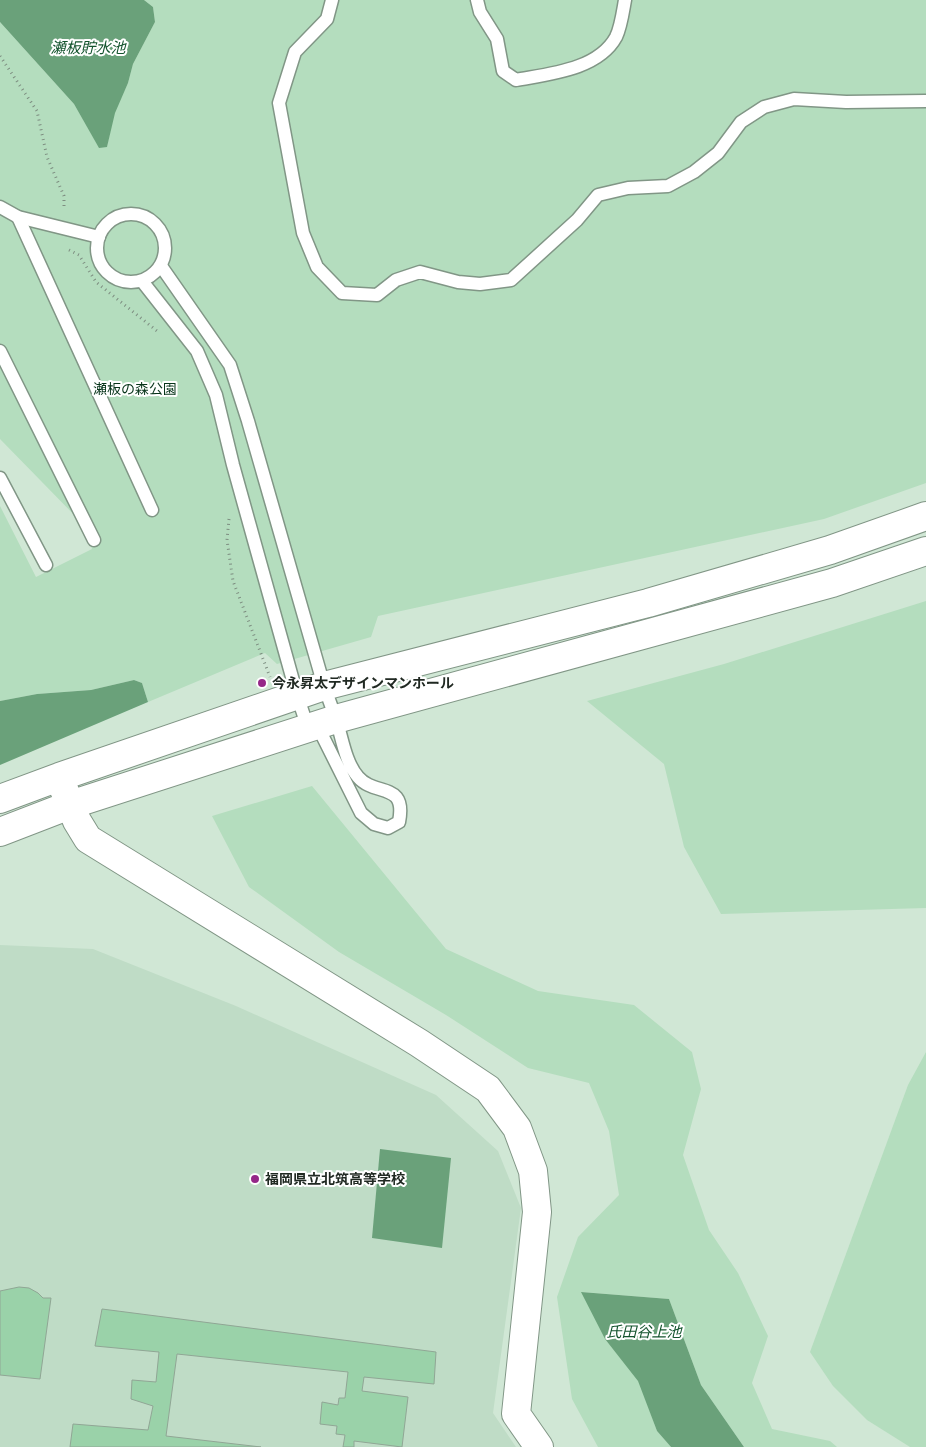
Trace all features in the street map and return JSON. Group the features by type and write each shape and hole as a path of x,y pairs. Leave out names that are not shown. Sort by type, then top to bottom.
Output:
{"street":[{"path":"0,799 324,686 648,603 830,550 926,516"},
{"path":"0,832 70,805 320,724 832,583 926,550"},
{"path":"59,777 70,805 88,839 488,1089 516,1128 533,1171 537,1212 516,1414 539,1447"}],"lane":[{"path":"332,0 327,19 295,52 279,103 303,233 317,267 342,293 377,294 396,280 420,272 458,282 480,284 511,280 577,220 598,195 628,188 668,186 694,172 718,153 741,122 764,107 794,99 846,102 926,101"},
{"path":"477,0 480,12 497,39 503,70 516,80 569,70 600,56 616,37 626,0"},
{"path":"0,207 18,217 99,237"},
{"path":"122,215 144,216 162,232 165,243 165,255 161,266 152,275 142,280 131,282 111,276 99,258 97,248 99,237 108,224 122,215"},
{"path":"18,217 152,510"},
{"path":"142,280 197,351 216,395 233,465 297,695 320,724 344,750 358,777 367,784 388,790 396,796 402,808 399,822 388,828 374,824 361,813 320,724 324,686 248,421 230,365 161,266"},
{"path":"0,351 94,540"},
{"path":"0,478 46,565"}],"path":[{"path":"0,56 37,111 47,157 64,196 64,248 80,255 96,282 164,336"},
{"path":"229,514 227,540 233,581 270,677"}],"shaded area":[{"name":"福岡県立北筑高等学校","path":"0,945 93,949 236,1006 436,1095 498,1151 521,1208 493,1413 516,1447 0,1447"}],"green space":[{"name":"瀬板の森公園","path":"144,0 926,0 926,483 824,519 378,616 371,637 277,664 265,653 148,702 142,683 134,680 91,690 37,694 0,701 0,506 36,577 92,549 83,524 0,439 0,22 74,104 99,147 107,147 114,113 128,83 133,64 155,22 153,7"},
{"path":"926,601 926,908 721,914 684,847 664,764 587,701 724,664"},
{"path":"312,786 446,949 538,991 634,1005 692,1052 701,1089 683,1155 709,1230 738,1273 768,1336 752,1383 772,1429 830,1441 837,1447 744,1447 701,1385 669,1299 582,1292 605,1339 639,1381 657,1431 671,1447 598,1447 572,1399 557,1297 578,1237 619,1195 609,1131 589,1083 528,1068 446,1015 339,952 249,887 212,816"},
{"path":"926,1052 926,1447 910,1447 867,1420 833,1386 810,1352 908,1085"}],"water":[{"name":"瀬板貯水池","path":"0,0 144,0 153,7 155,22 133,64 128,83 115,113 107,147 99,148 74,104 0,22"},
{"path":"134,680 142,683 148,702 0,765 0,701 37,694 91,690"},
{"path":"380,1149 451,1158 442,1248 372,1238"},
{"name":"氏田谷上池","path":"581,1292 669,1299 701,1385 744,1447 671,1447 657,1431 638,1381 605,1339"}],"building":[{"path":"19,1287 29,1288 43,1298 51,1298 40,1379 0,1375 0,1291"},
{"path":"102,1309 436,1352 434,1384 364,1377 362,1391 408,1397 402,1447 354,1441 354,1447 343,1447 345,1435 336,1434 337,1426 320,1424 322,1402 338,1405 339,1398 345,1398 348,1372 177,1354 166,1436 261,1447 70,1447 73,1424 148,1430 153,1406 131,1399 132,1380 156,1382 159,1352 95,1346"}],"place":[{"name":"今永昇太デザインマンホール","path":"262,683"},
{"name":"福岡県立北筑高等学校","path":"255,1179"}]}
